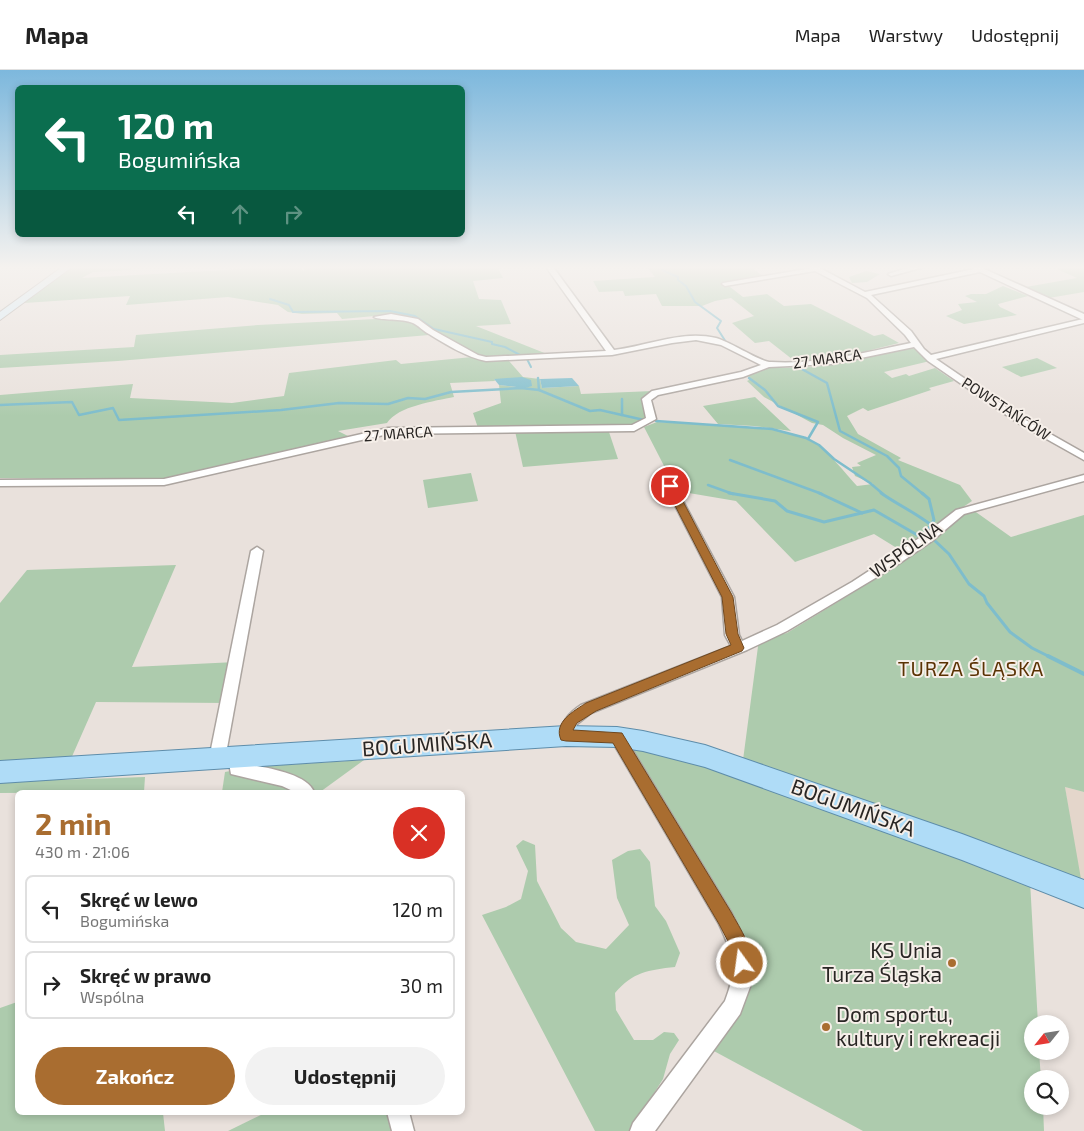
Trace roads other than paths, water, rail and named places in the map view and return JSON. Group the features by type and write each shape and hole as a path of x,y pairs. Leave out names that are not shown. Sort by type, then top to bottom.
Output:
{"main road":[{"name":"BOGUMIŃSKA","path":"0,772 566,736 617,738 643,741 705,756 962,847 1084,894"}],"street":[{"name":"27 MARCA","path":"378,317 385,317"},
{"name":"27 MARCA","path":"394,317 415,321 430,332 476,357 486,359 612,353 679,339 697,338 726,345 768,365"},
{"path":"585,317 612,353"},
{"name":"POWSTAŃCÓW","path":"890,317 930,358 1021,421 1084,458"},
{"name":"POWSTAŃCÓW","path":"930,358 1084,321"},
{"name":"27 MARCA","path":"0,482 164,482 388,431 634,428 651,419 650,408 646,399 649,396 743,374 768,365 832,362 915,344"},
{"name":"WSPÓLNA","path":"566,736 566,728 572,719 591,707 738,648 782,628 930,537 946,521 960,512 1084,478"},
{"path":"670,486 728,597 732,634 738,648"},
{"path":"257,551 226,759 237,769 283,780 303,790"},
{"path":"617,738 729,926 740,948 743,978 733,1007 641,1131"},
{"path":"399,1115 403,1131"}],"water":[{"path":"522,377 531,380 532,386 525,388 499,385 494,379"},
{"path":"572,378 579,386 542,388 540,379"}],"waterway":[{"path":"416,317 434,329 492,342 492,344 505,347 522,356"},
{"path":"715,317 721,321 717,328 726,342"},
{"path":"527,359 531,367"},
{"path":"800,368 827,383 840,431 887,456 899,468 901,476 923,494"},
{"path":"538,378 539,390"},
{"path":"749,378 765,390 778,406 818,422 808,439"},
{"path":"0,405 72,402 79,415 113,408 119,420 281,410 339,403 388,404 408,398 425,399 451,392 521,388 539,390"},
{"path":"539,390 590,411 600,410 622,415"},
{"path":"622,399 622,415"},
{"path":"622,415 644,420"},
{"path":"656,421 772,429 806,438 819,445 834,459 883,494"},
{"path":"730,460 822,494"},
{"path":"708,485 731,493"},
{"path":"731,493 775,501 787,511 824,522 862,513"},
{"path":"819,493 862,513"},
{"path":"881,493 931,525"},
{"path":"922,493 929,499 934,520 931,525"},
{"path":"862,513 874,510 919,536 927,531 931,525"},
{"path":"933,539 949,554 969,584 984,596 987,603 1010,632 1032,648 1084,674"}],"place":[{"name":"KS Unia Turza Śląska","path":"952,963"},
{"name":"Dom sportu, kultury i rekreacji","path":"826,1027"}],"district":[{"name":"TURZA ŚLĄSKA","path":"971,669"}]}
